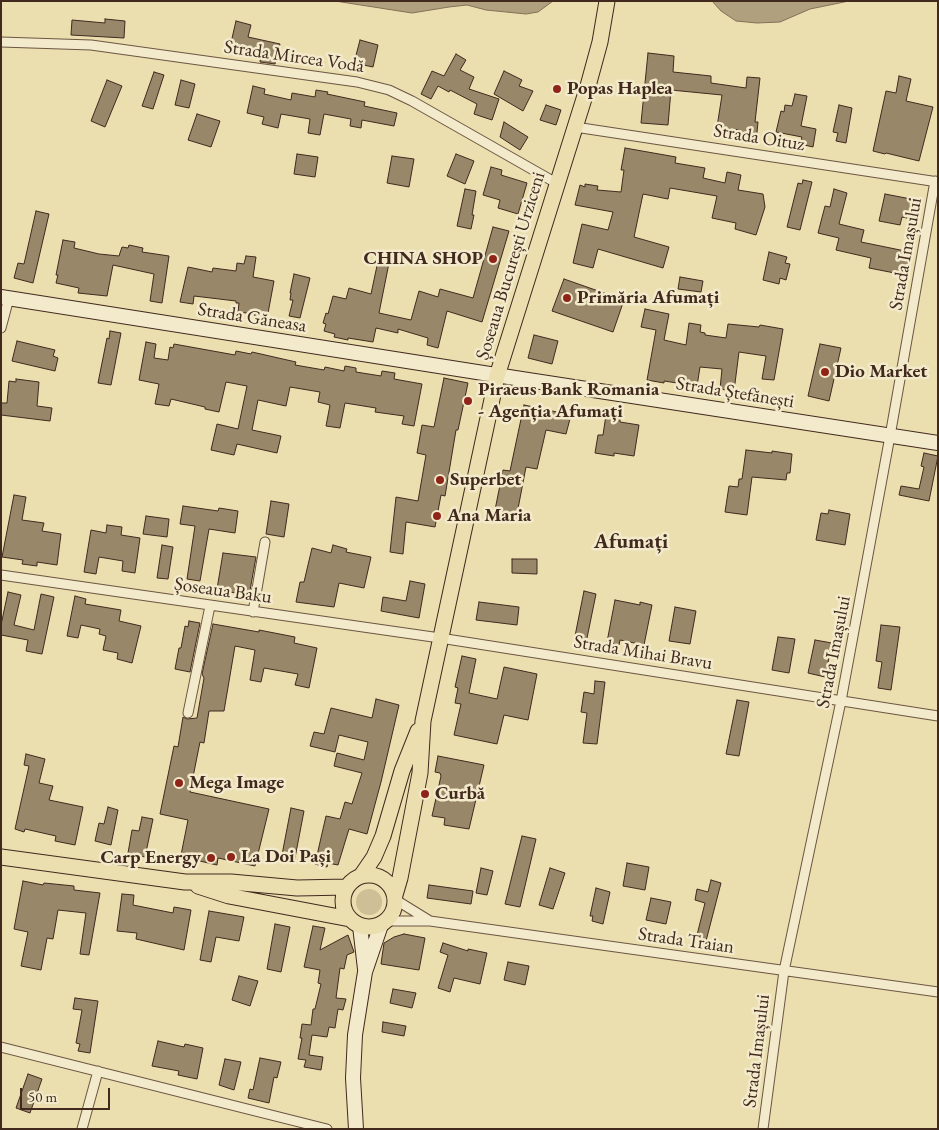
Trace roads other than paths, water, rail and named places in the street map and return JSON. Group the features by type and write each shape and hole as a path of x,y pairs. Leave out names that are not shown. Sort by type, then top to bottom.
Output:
{"highway":[{"name":"Șoseaua București Urziceni","path":"384,923 392,915 400,878 420,773 423,720 497,376 576,127 600,42 607,1"},
{"name":"Șoseaua București Urziceni","path":"347,887 353,880 361,876 374,857 383,836 402,771 423,720"},
{"path":"1,856 185,882 231,882 297,888 347,887"},
{"path":"361,876 378,876 386,881 391,887 395,898"},
{"path":"185,882 229,896 374,927 384,923"},
{"path":"347,887 344,892 343,904 347,915 355,923"}],"main road":[{"name":"Strada Găneasa","path":"5,297 497,376"},
{"name":"Strada Ștefănești","path":"497,376 938,443"},
{"path":"355,923 365,972"},
{"path":"356,1129 354,1055 356,1035 365,972 384,923"}],"street":[{"name":"Strada Mircea Vodă","path":"1,42 91,45 357,82 389,90 412,101 558,184"},
{"name":"Strada Oituz","path":"576,127 936,182"},
{"name":"Strada Imașului","path":"764,1129 784,971 841,701 936,182"},
{"path":"1,328 5,297"},
{"path":"253,612 265,542"},
{"name":"Șoseaua Baku","path":"1,575 440,638"},
{"path":"188,713 210,606"},
{"name":"Strada Mihai Bravu","path":"440,638 938,716"},
{"name":"Strada Traian","path":"395,898 430,921"},
{"name":"Strada Traian","path":"384,923 430,921 938,992"},
{"path":"1,1047 327,1129"},
{"path":"82,1129 98,1071"}],"place":[{"name":"Popas Haplea","path":"557,89"},
{"name":"CHINA SHOP","path":"493,259"},
{"name":"Primăria Afumați","path":"567,298"},
{"name":"Dio Market","path":"825,372"},
{"name":"Piraeus Bank Romania - Agenția Afumați","path":"468,401"},
{"name":"Superbet","path":"440,480"},
{"name":"Ana Maria","path":"437,516"},
{"name":"Mega Image","path":"179,783"},
{"name":"Curbă","path":"425,794"},
{"name":"La Doi Pași","path":"231,857"},
{"name":"Carp Energy","path":"211,858"}],"district":[{"name":"Afumați","path":"631,542"}]}
